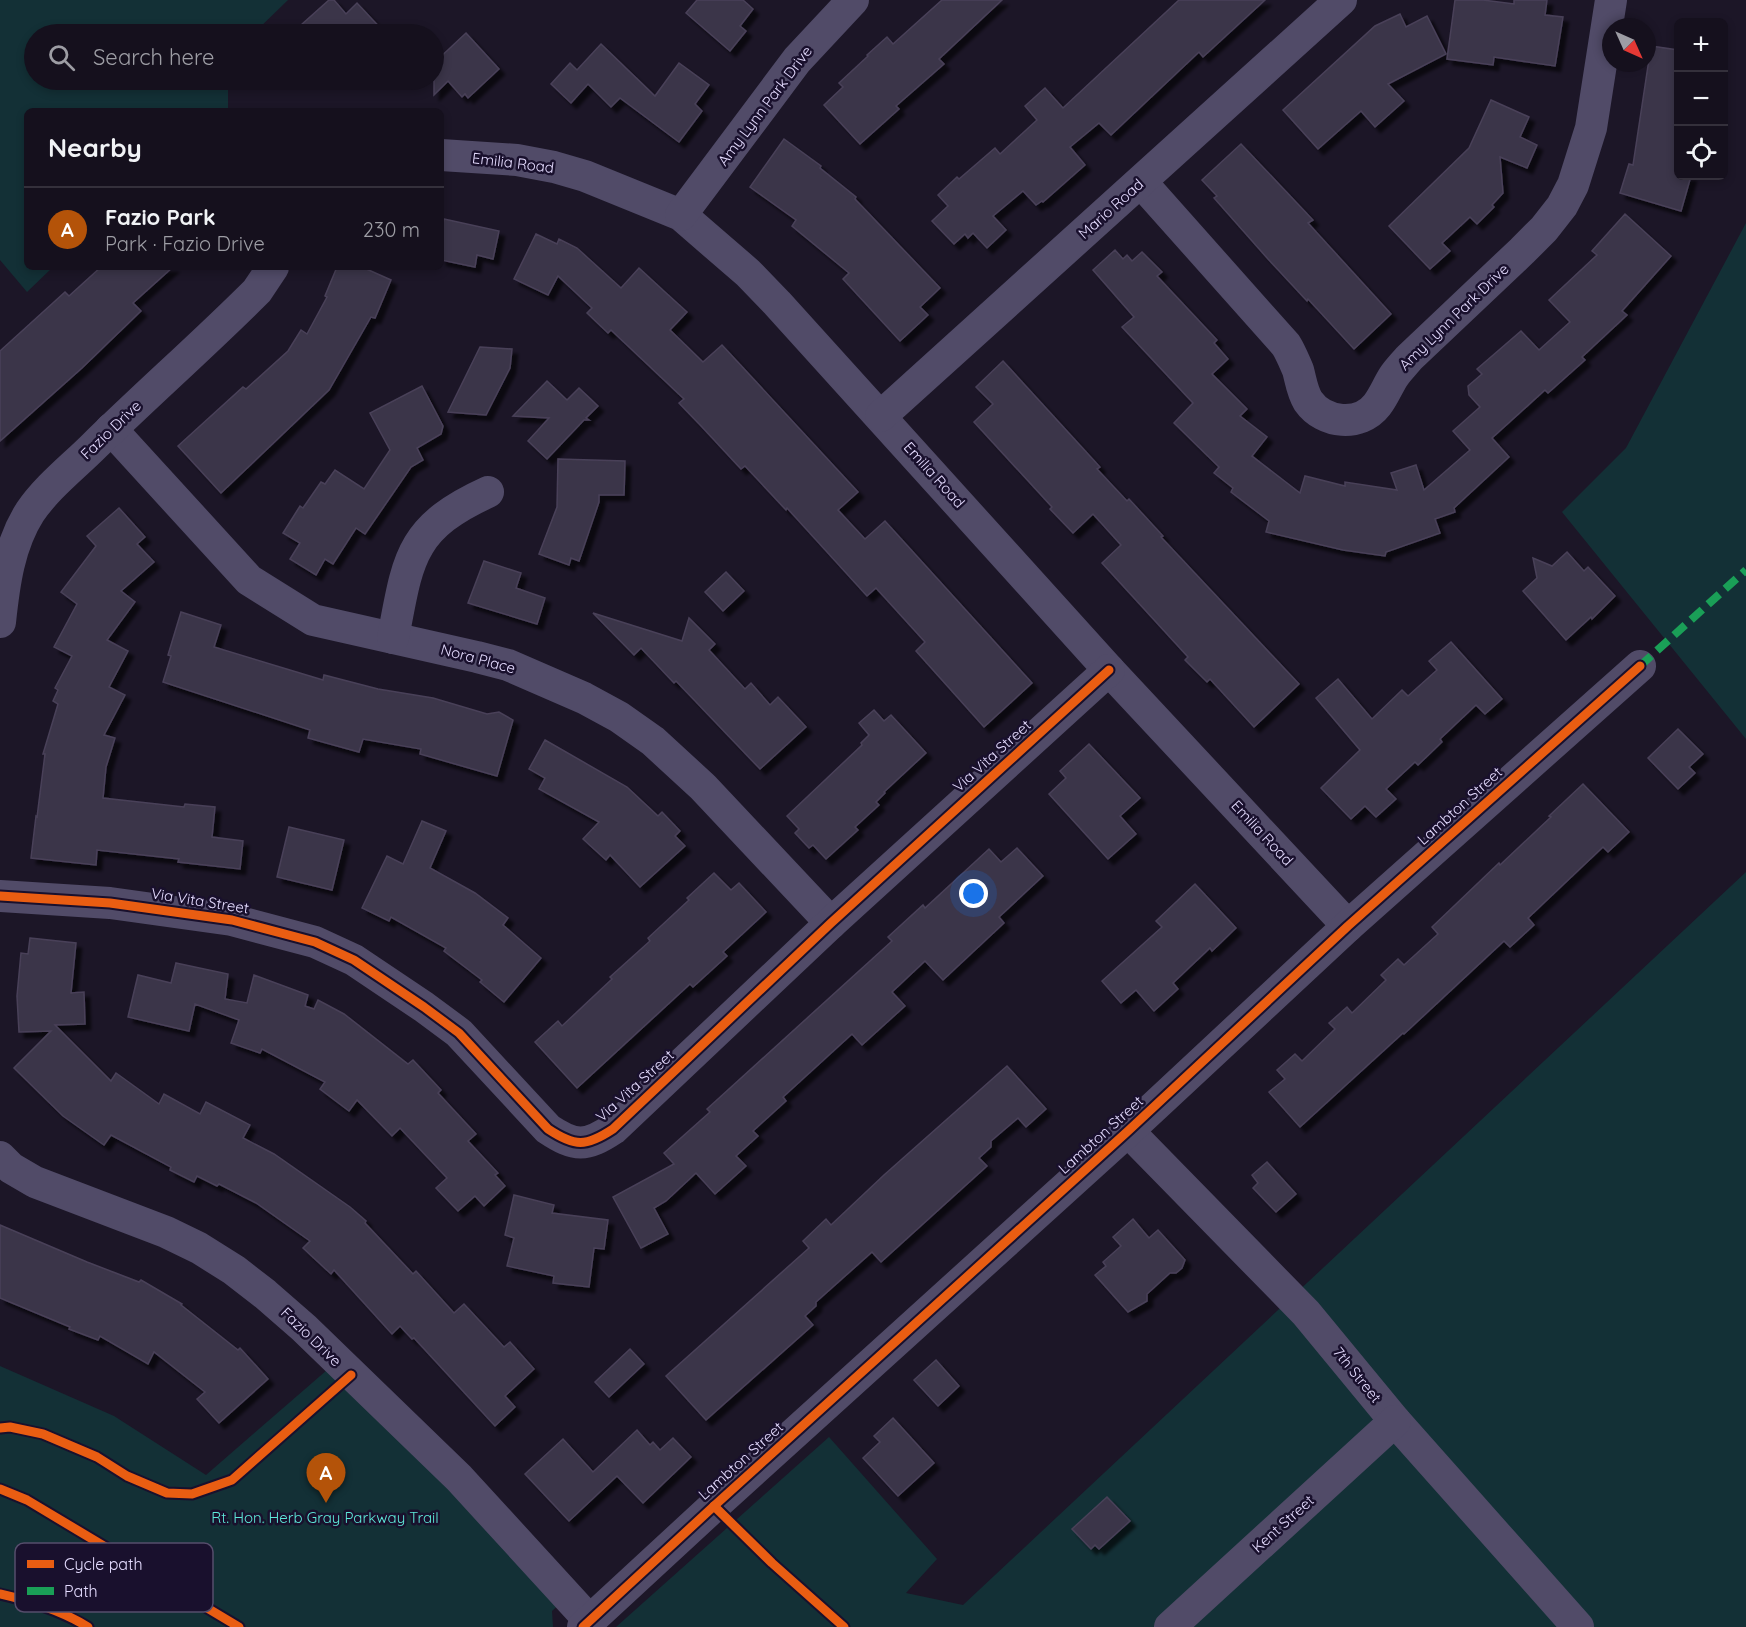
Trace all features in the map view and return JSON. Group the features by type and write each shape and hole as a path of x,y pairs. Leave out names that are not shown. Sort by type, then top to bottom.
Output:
{"street":[{"name":"Amy Lynn Park Drive","path":"681,215 797,60 853,0"},
{"name":"Mario Road","path":"881,416 1341,0"},
{"name":"Amy Lynn Park Drive","path":"1141,182 1286,345 1293,357 1302,390 1310,403 1320,413 1336,420 1354,419 1365,415 1377,406 1394,375 1409,358 1522,251 1544,229 1562,206 1573,185 1591,128 1611,0"},
{"name":"Emilia Road","path":"444,155 517,160 554,167 585,176 681,215 748,273 881,416 1109,670 1348,926"},
{"name":"Fazio Drive","path":"0,622 5,574 17,539 30,512 111,429 257,291 271,270"},
{"name":"Nora Place","path":"111,429 249,580 313,620 507,665 584,698 619,717 653,741 703,787 831,923"},
{"path":"393,638 406,570 415,549 446,514 489,492"},
{"name":"Lambton Street","path":"587,1624 1128,1131 1348,926 1640,666"},
{"name":"Via Vita Street","path":"0,896 110,903 221,918 315,942 354,960 459,1033 548,1129 562,1139 580,1143 596,1140 613,1129 831,923 1109,670"},
{"name":"7th Street","path":"1128,1131 1306,1313 1395,1421 1578,1627"},
{"name":"Fazio Drive","path":"0,1157 11,1168 35,1182 166,1232 199,1248 234,1270 265,1294 304,1328 459,1478 587,1624"},
{"name":"Kent Street","path":"1170,1627 1395,1421"}],"green space":[{"path":"0,0 288,0 263,24 24,24 24,90 228,90 228,108 24,108 24,270 50,270 27,292 0,260"},
{"path":"1746,223 1746,739 1562,512 1626,448"},
{"path":"1746,872 1746,1627 616,1627 829,1437 937,1559 906,1593 963,1605"},
{"name":"Rt. Hon. Herb Gray Parkway Trail","path":"0,1366 114,1416 206,1475 327,1370 568,1596 552,1611 553,1627 0,1627"}],"building":[{"path":"329,0 334,0 346,14 357,3 377,24 302,24"},
{"path":"697,0 743,0 753,9 740,26 746,31 730,51 686,13"},
{"path":"942,0 1002,0 939,59 944,64 896,106 899,109 860,144 824,105 843,87 839,83 887,37 893,44"},
{"path":"1179,0 1265,0 1203,57 1199,52 1111,135 1099,123 1070,147 1085,165 1043,202 1036,205 1023,191 993,216 1006,230 987,248 973,233 968,238 965,234 954,244 932,221 948,206 938,195 957,177 959,179 995,148 1000,154 1037,120 1025,106 1045,88 1063,108"},
{"path":"1455,0 1483,0 1514,4 1514,0 1547,0 1545,15 1563,17 1555,66 1494,57 1493,65 1447,59"},
{"path":"1400,14 1406,27 1427,16 1446,54 1388,84 1404,101 1375,127 1361,111 1318,149 1283,110 1375,26"},
{"path":"466,33 499,69 468,98 465,94 462,97 448,81 444,85 444,54"},
{"path":"601,44 655,96 679,63 709,85 695,104 702,111 679,142 620,98 611,107 588,84 571,103 551,84 570,63 577,70"},
{"path":"1656,47 1674,49 1674,180 1690,180 1681,211 1620,193 1629,164 1633,165 1647,72 1656,72"},
{"path":"1491,100 1529,117 1520,137 1537,145 1527,168 1500,157 1503,193 1492,205 1494,207 1477,224 1470,217 1442,243 1450,251 1430,269 1389,226 1469,148"},
{"path":"784,139 821,166 820,168 856,197 855,199 940,288 920,307 928,315 900,341 843,279 849,273 792,226 796,220 750,187"},
{"path":"1241,144 1313,220 1308,223 1391,314 1354,349 1268,259 1214,198 1217,196 1202,180"},
{"path":"1625,214 1671,256 1622,311 1627,315 1582,357 1585,360 1548,393 1545,390 1492,438 1509,457 1454,508 1455,512 1435,519 1440,533 1386,552 1385,556 1343,550 1266,532 1269,521 1231,492 1233,488 1214,473 1219,467 1174,423 1193,403 1122,327 1134,317 1093,270 1115,250 1123,259 1127,255 1132,261 1142,252 1162,272 1157,276 1217,340 1214,343 1228,359 1212,374 1247,409 1240,416 1267,437 1252,456 1300,493 1305,476 1345,486 1345,482 1397,490 1391,473 1416,465 1424,490 1470,450 1453,431 1480,407 1469,395 1468,386 1482,374 1477,369 1521,331 1539,350 1570,322 1549,300 1597,255 1592,251"},
{"path":"444,219 499,231 493,259 477,255 475,267 444,261"},
{"path":"536,234 557,244 559,239 577,248 621,288 639,268 687,312 670,330 703,362 722,345 858,492 838,510 865,539 885,521 1032,683 984,727 916,651 925,642 876,588 867,596 787,508 786,510 745,466 741,469 679,403 684,399 611,330 608,333 587,313 592,308 558,276 548,295 514,279"},
{"path":"98,270 170,270 133,303 141,311 82,368 0,441 0,351 65,292 69,296"},
{"path":"336,270 369,270 391,280 375,318 371,317 329,390 221,493 178,446 243,387 246,389 288,351 301,330 307,334 327,297 325,296"},
{"path":"480,347 512,349 510,368 486,415 448,412"},
{"path":"1003,361 1100,467 1097,469 1127,501 1129,499 1163,536 1161,537 1299,684 1254,727 1210,679 1207,682 1185,660 1188,657 1102,563 1121,545 1093,514 1073,533 974,422 993,404 976,387"},
{"path":"547,381 567,400 579,388 598,406 586,418 589,420 584,420 547,459 528,441 549,418 513,416"},
{"path":"422,386 443,426 441,434 417,448 423,460 411,467 365,534 356,528 333,564 325,559 316,575 290,559 300,543 283,533 300,506 303,508 321,482 325,484 335,470 364,489 390,450 370,413"},
{"path":"558,459 625,461 624,495 599,495 599,502 579,561 571,558 569,565 539,554 557,507"},
{"path":"119,508 145,537 137,544 154,562 121,591 135,602 107,640 128,651 109,687 125,695 104,735 115,738 106,767 103,798 184,807 185,804 215,807 212,837 243,841 240,869 178,862 179,859 97,850 96,865 31,858 45,754 43,754 58,704 53,701 58,690 55,688 72,656 54,647 77,604 61,592 96,546 87,536"},
{"path":"1567,552 1584,571 1588,567 1615,596 1566,640 1523,591 1537,578 1533,558 1552,566"},
{"path":"484,561 521,573 516,588 545,598 537,624 468,603"},
{"path":"726,572 744,591 723,611 705,592"},
{"path":"181,612 221,625 214,647 323,680 324,675 378,689 433,698 487,714 499,712 513,720 497,776 420,754 421,749 363,739 359,752 308,738 310,730 163,682 171,656 168,655"},
{"path":"593,613 682,641 689,618 715,644 709,650 745,689 751,683 770,705 778,697 806,727 760,769 676,681 674,683 641,648 634,655"},
{"path":"1451,642 1502,699 1485,714 1476,705 1440,739 1442,742 1418,765 1415,762 1386,789 1396,799 1376,817 1365,806 1351,819 1321,788 1360,750 1316,698 1338,679 1372,719 1402,690 1408,696 1437,670 1429,661"},
{"path":"874,710 884,721 891,715 926,753 884,792 876,802 879,805 855,827 858,830 826,859 813,845 809,848 795,833 799,829 787,816 862,745 861,743 869,735 859,723"},
{"path":"1678,729 1703,754 1689,767 1695,773 1678,789 1648,758"},
{"path":"545,740 627,787 658,816 662,812 680,831 675,836 685,846 640,887 610,855 606,860 583,839 599,822 539,789 545,778 529,769"},
{"path":"1089,744 1140,798 1120,816 1136,834 1108,859 1049,794 1066,778 1060,771"},
{"path":"1583,784 1629,832 1608,852 1603,847 1528,918 1534,925 1510,947 1504,941 1300,1127 1269,1092 1285,1079 1277,1070 1295,1054 1302,1061 1335,1029 1329,1023 1347,1007 1352,1013 1386,980 1381,975 1398,959 1404,965 1438,934 1432,927 1551,817 1549,816"},
{"path":"422,821 446,831 430,868 475,893 508,918 503,925 541,958 504,1002 480,982 482,980 444,951 446,948 391,917 389,921 362,908 387,856 403,864"},
{"path":"289,827 344,840 332,890 277,877"},
{"path":"1017,848 1043,876 999,917 1004,923 943,980 925,961 892,992 905,1006 862,1045 852,1034 783,1097 786,1101 753,1131 758,1136 736,1156 746,1166 715,1194 696,1173 666,1201 654,1208 668,1234 641,1248 613,1197 674,1164 664,1153 710,1112 707,1109 892,941 888,937 923,905 925,908 989,849 1001,862"},
{"path":"714,873 731,890 739,883 766,912 723,952 727,956 693,987 690,984 577,1088 535,1042 558,1021 562,1026 612,979 610,977 650,941 648,938"},
{"path":"1195,884 1236,928 1212,951 1210,948 1173,983 1178,989 1154,1011 1136,990 1121,1003 1102,981 1162,927 1156,921"},
{"path":"30,938 76,943 71,993 84,992 85,1024 55,1025 111,1081 116,1073 159,1104 164,1094 200,1114 206,1102 250,1125 243,1138 274,1154 350,1207 366,1221 365,1223 413,1274 416,1271 454,1313 464,1304 504,1347 510,1342 534,1369 505,1396 515,1407 495,1426 414,1338 412,1339 400,1326 392,1334 334,1270 331,1274 303,1248 310,1241 256,1203 219,1184 217,1186 197,1176 194,1182 111,1135 104,1145 63,1116 14,1068 51,1031 19,1032 17,996 21,953 28,954"},
{"path":"176,963 228,974 225,999 247,1003 254,975 308,995 305,1006 314,1009 318,1000 344,1014 408,1064 413,1060 441,1090 438,1093 476,1134 468,1141 498,1173 495,1175 505,1186 484,1206 475,1196 458,1211 436,1188 447,1178 400,1128 392,1136 357,1100 349,1111 320,1089 325,1082 262,1049 260,1053 231,1043 239,1020 195,1004 189,1031 128,1017 138,975 171,983"},
{"path":"1007,1066 1046,1109 1026,1127 1018,1118 991,1141 991,1147 979,1158 987,1166 881,1262 872,1252 816,1302 816,1306 805,1316 813,1325 706,1420 666,1376 809,1248 803,1241 826,1219 831,1225"},
{"path":"1267,1162 1296,1194 1276,1212 1253,1188 1258,1183 1252,1175"},
{"path":"514,1195 554,1205 552,1213 608,1220 604,1249 594,1248 589,1287 553,1283 554,1276 507,1266 514,1238 505,1235"},
{"path":"1133,1219 1149,1238 1158,1230 1185,1260 1182,1268 1176,1273 1170,1273 1147,1294 1147,1301 1128,1312 1095,1275 1106,1266 1103,1262 1121,1246 1113,1237"},
{"path":"0,1225 87,1262 139,1282 141,1280 182,1304 238,1350 240,1348 268,1379 219,1423 197,1399 205,1392 154,1352 148,1364 100,1336 98,1340 69,1329 70,1327 0,1298"},
{"path":"630,1349 644,1364 609,1397 595,1382"},
{"path":"936,1360 959,1386 938,1406 914,1380"},
{"path":"893,1418 934,1463 898,1496 863,1458 880,1442 874,1436"},
{"path":"637,1430 650,1445 653,1442 660,1450 673,1438 691,1457 643,1503 617,1476 569,1521 525,1474 563,1439 593,1472"},
{"path":"1107,1497 1130,1521 1099,1549 1095,1545 1091,1549 1072,1529"}],"marked path":[{"path":"1640,666 1746,570"}],"cycle path":[{"path":"583,1627 1128,1131 1348,926 1640,666"},
{"path":"0,896 110,903 232,920 315,942 354,960 459,1033 548,1129 573,1142 588,1142 613,1129 831,923 1109,670"},
{"path":"0,1428 10,1427 43,1434 97,1457 127,1476 167,1493 192,1494 232,1480 351,1375"},
{"path":"0,1489 27,1500 99,1543"},
{"path":"714,1506 772,1563 844,1627"},
{"path":"0,1594 15,1598"},
{"path":"213,1611 239,1627"},
{"path":"57,1612 88,1627"}],"place":[{"name":"Fazio Park","path":"326,1503"}]}
